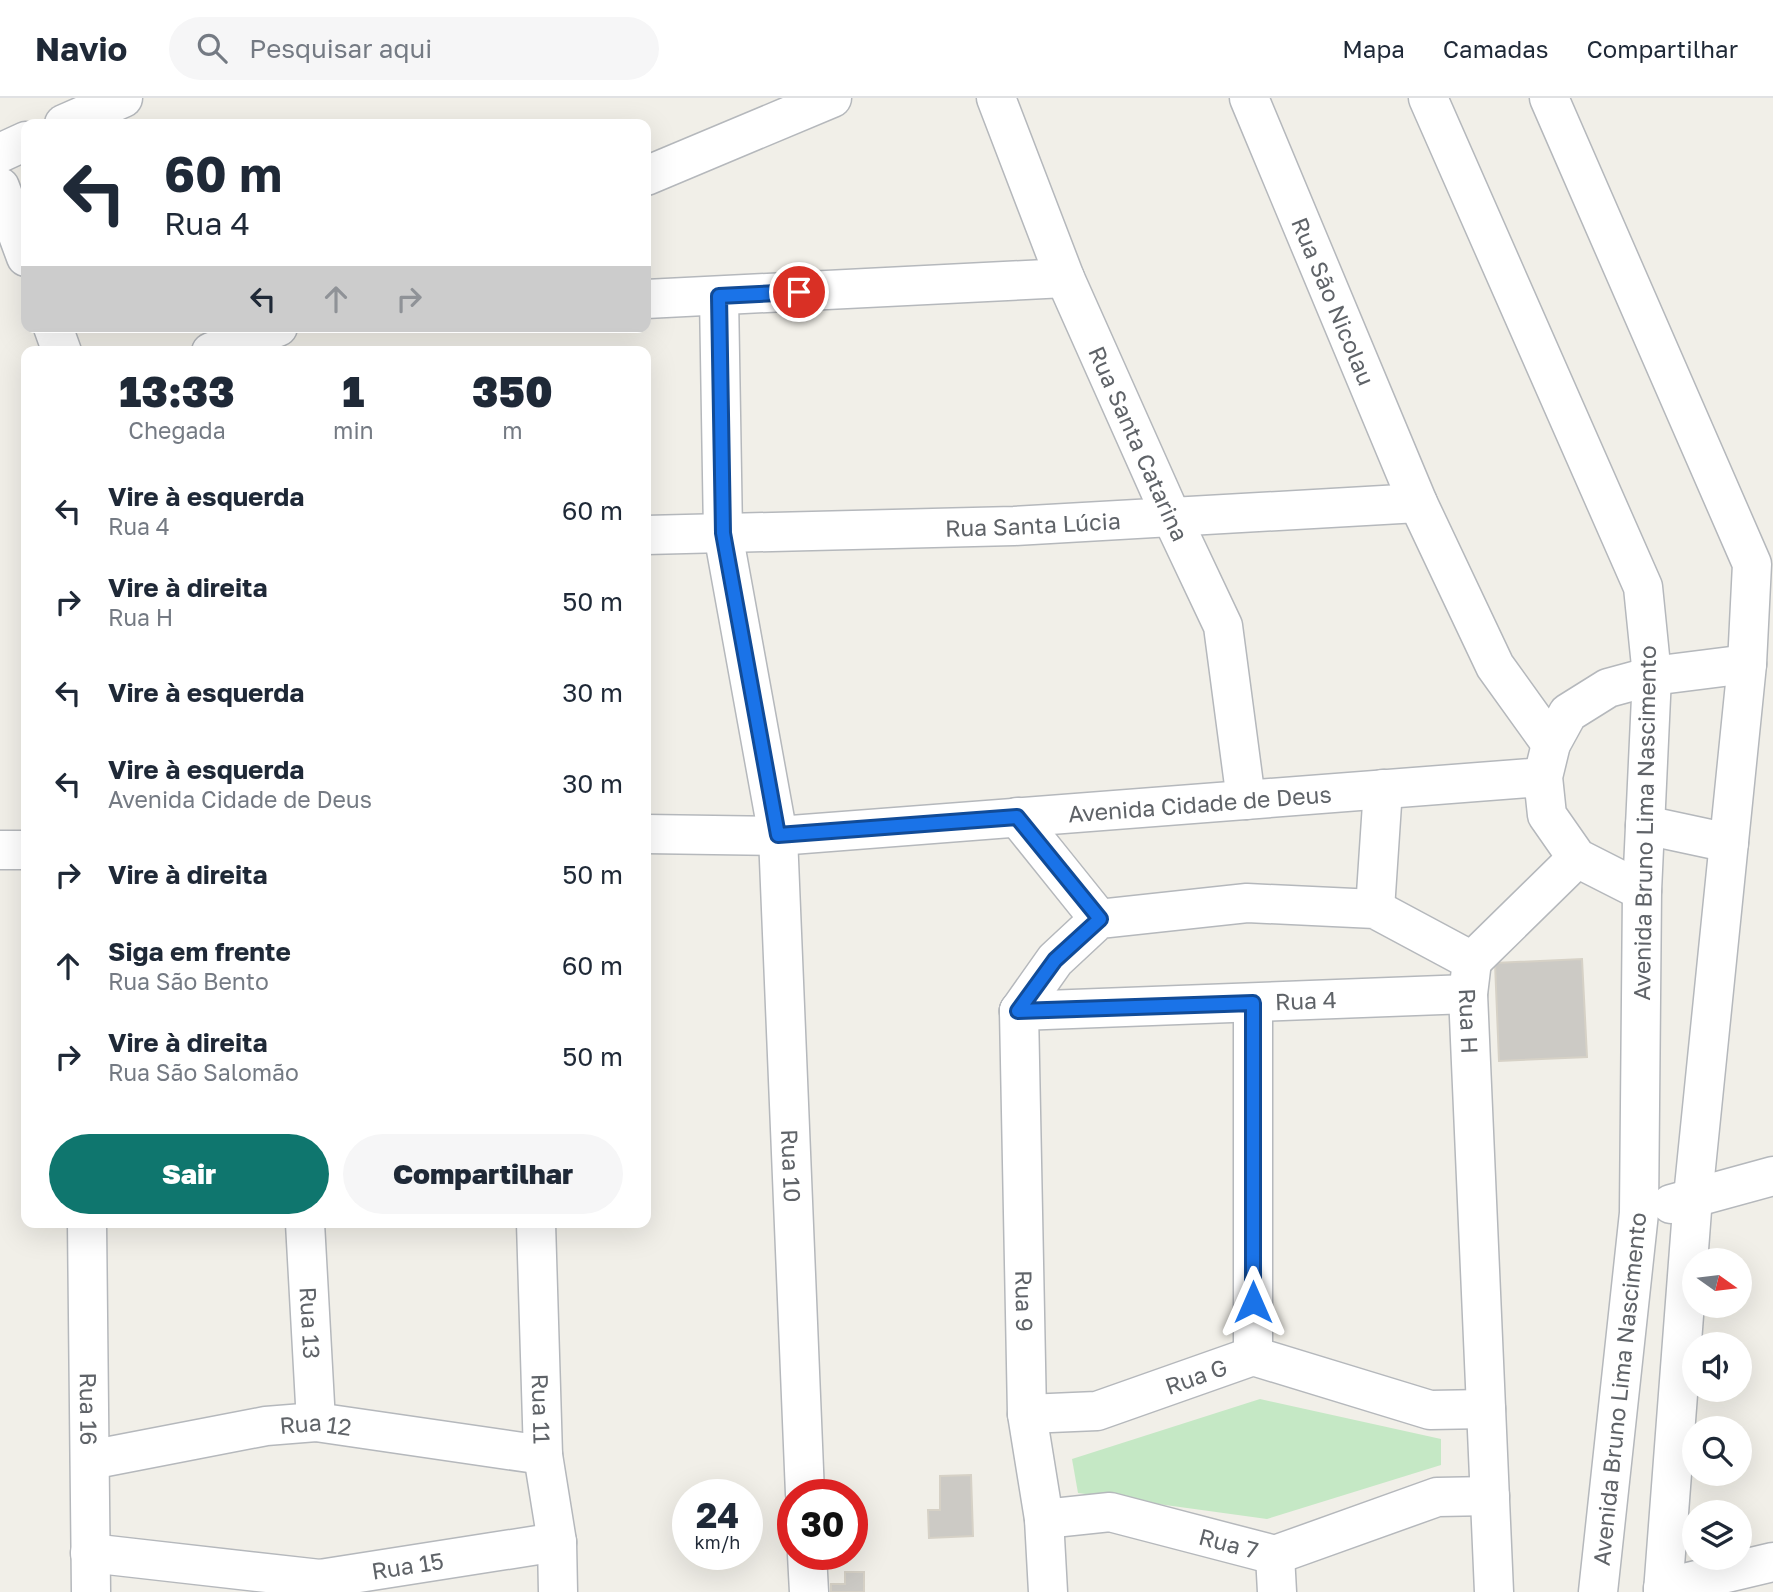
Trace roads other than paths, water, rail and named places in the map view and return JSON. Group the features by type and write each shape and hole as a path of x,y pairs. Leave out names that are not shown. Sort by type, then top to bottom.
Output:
{"street":[{"path":"75,119 123,98"},
{"path":"651,174 832,98"},
{"name":"Rua Santa Catarina","path":"996,98 1065,278 1172,519 1223,626 1246,800"},
{"name":"Rua São Nicolau","path":"1249,98 1418,503 1495,666 1547,760"},
{"name":"Avenida Bruno Lima Nascimento","path":"1428,98 1643,587 1652,676 1642,891 1639,1213 1598,1592"},
{"path":"1557,100 1763,562 1747,664 1693,1197 1663,1590 1773,1562"},
{"path":"0,153 21,143"},
{"path":"0,187 21,244"},
{"path":"651,299 1065,278"},
{"name":"Rua 10","path":"719,296 723,533 778,835 804,1479"},
{"path":"227,346 262,333"},
{"name":"Rua Santa Lúcia","path":"651,535 1014,526 1418,503"},
{"path":"1642,891 1577,858 1547,815 1547,760 1568,713 1608,688 1652,676 1747,664"},
{"name":"Avenida Cidade de Deus","path":"651,834 778,835 1383,789 1547,760"},
{"path":"1375,909 1383,789"},
{"path":"1017,817 1100,919 1055,960 1018,1011"},
{"path":"1645,825 1729,843"},
{"path":"0,850 21,850"},
{"path":"1470,977 1577,858"},
{"name":"Rua H","path":"1100,919 1247,903 1375,909 1470,977 1493,1592"},
{"name":"Rua 4","path":"1018,1011 1253,1003 1470,977"},
{"path":"1253,1003 1253,1356"},
{"name":"Rua 9","path":"1018,1011 1027,1414 1044,1519 1048,1592"},
{"path":"1639,1213 1773,1176"},
{"name":"Rua 16","path":"87,1228 91,1592"},
{"name":"Rua 13","path":"305,1228 316,1422"},
{"name":"Rua 11","path":"536,1228 543,1455 557,1542 558,1592"},
{"name":"Rua G","path":"1027,1414 1097,1411 1253,1356 1430,1410 1486,1409"},
{"name":"Rua 12","path":"90,1460 266,1426 316,1422 543,1455"},
{"name":"Rua 7","path":"1044,1519 1110,1513 1275,1555 1437,1497 1490,1496"},
{"name":"Rua 15","path":"90,1553 321,1585 557,1542"},
{"path":"1275,1555 1277,1592"},
{"path":"807,1570 808,1592"}]}
